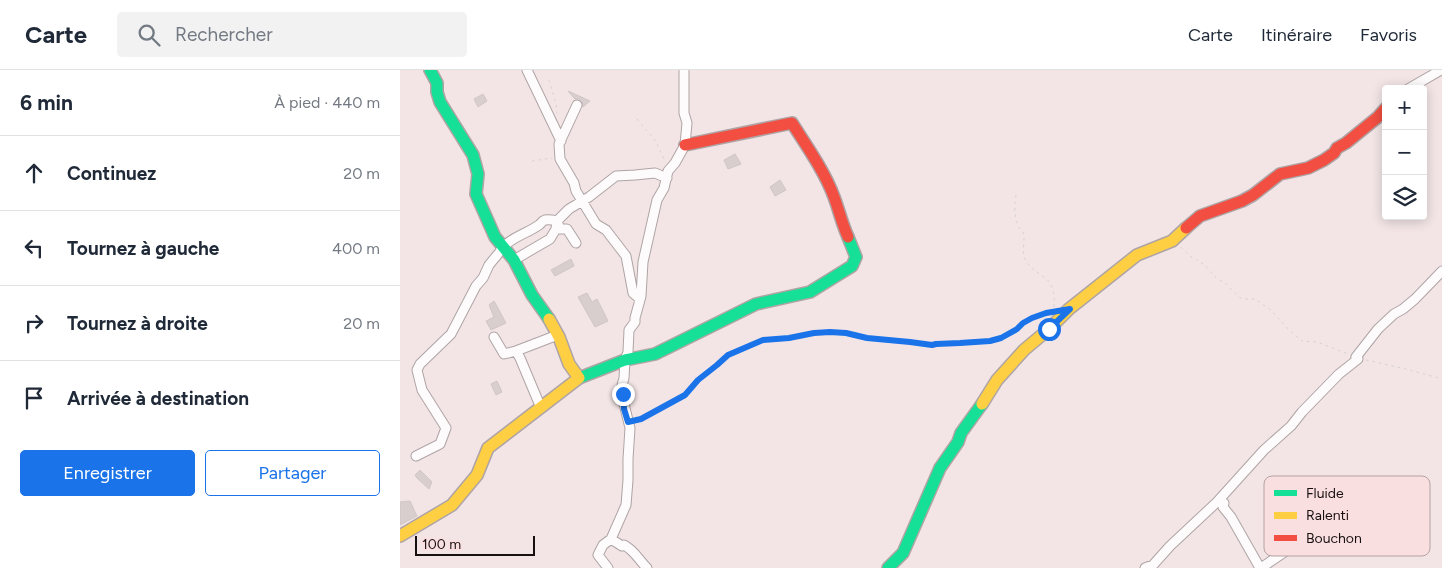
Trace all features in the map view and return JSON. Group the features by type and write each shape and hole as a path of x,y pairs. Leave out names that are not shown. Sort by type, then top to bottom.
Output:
{"street":[{"path":"430,70 437,83 440,102 473,155 478,174 476,194 495,237 549,319 569,364 579,378"},
{"path":"527,70 561,141"},
{"path":"608,568 598,555 603,545 611,539 626,504 630,428 623,400 622,385 625,360 628,352 629,330 635,322 640,299 645,255 657,200 664,188 668,175 685,145 687,123 684,113 684,70"},
{"path":"1415,85 1441,70"},
{"path":"576,105 559,144 560,159 574,183 578,204 596,224 606,230 626,256 633,293 640,299"},
{"path":"888,568 908,544 940,468 958,442 961,433 982,405 997,380 1019,355 1070,309 1137,255 1172,241 1203,214 1242,201 1280,174 1308,168 1324,160 1382,112"},
{"path":"400,536 452,505 477,475 488,448 579,378 625,360 655,354 756,304 810,292 852,266 856,257 840,218 834,196 814,157 792,123 685,145"},
{"path":"506,253 550,238 556,230 557,221 569,209 603,188 616,176 655,173 668,175"},
{"path":"416,456 440,444 446,428 422,390 417,370 420,364 451,334 489,265 543,221 550,219 557,221"},
{"path":"557,221 560,229 567,229 576,243"},
{"path":"1145,568 1153,565 1170,546 1219,500 1264,450 1291,426 1302,412 1357,358 1378,329 1394,314 1415,299 1442,271"},
{"path":"494,337 504,354 555,336 559,338"},
{"path":"516,351 541,408"},
{"path":"1219,500 1224,503 1223,507 1231,516 1260,568 1278,556"},
{"path":"611,539 622,546 624,545 632,549 647,568"}],"path":[{"path":"637,119 659,147 668,175"},
{"path":"532,161 551,158 560,159"},
{"path":"1016,195 1014,205 1015,218 1023,232 1024,258 1034,271 1043,275 1051,284 1054,312"},
{"path":"1172,241 1176,242 1199,262 1204,264 1216,278 1225,283 1239,296 1249,300 1255,299 1271,310 1302,341 1317,342 1357,358 1442,379"},
{"path":"628,422 641,419 685,395 695,383 728,355 763,340 830,332 932,345 990,341 1001,338 1032,318 1070,309"}],"building":[{"path":"568,91 590,101 583,107 582,101 575,99"},
{"path":"483,94 487,101 478,107 474,99"},
{"path":"735,154 741,164 728,169 724,160"},
{"path":"780,180 786,190 775,196 770,187"},
{"path":"571,259 574,266 555,276 551,270"},
{"path":"587,293 592,302 597,299 608,321 595,327 578,297"},
{"path":"494,301 506,323 491,330 486,321 494,317 489,305"},
{"path":"497,381 502,392 496,395 491,384"},
{"path":"420,470 432,482 429,489 415,475"},
{"path":"410,501 417,516 400,525 400,502"}],"traffic: fast":[{"path":"430,70 437,83 440,102 473,155 478,174 476,194 495,237 514,260 532,295 549,319"},
{"path":"579,378 625,360 655,354 756,304 810,292 852,266 856,257 848,237"},
{"path":"888,568 903,553 940,468 958,442 961,433 982,404"}],"traffic: slow":[{"path":"982,404 997,380 1024,350 1069,309 1137,255 1172,241 1186,228"},
{"path":"400,536 452,505 477,475 488,448 579,378 569,364 559,337 549,319"}],"traffic: jam":[{"path":"1186,228 1200,216 1242,201 1253,195 1280,174 1308,168 1324,160 1382,112"},
{"path":"685,145 792,123 826,178 848,237"}],"route":[{"path":"623,394 624,409 628,422 641,419 685,395 698,380 728,355 763,340 830,332 932,345 990,341 1001,338 1032,318 1046,313 1070,309 1049,329"}]}
